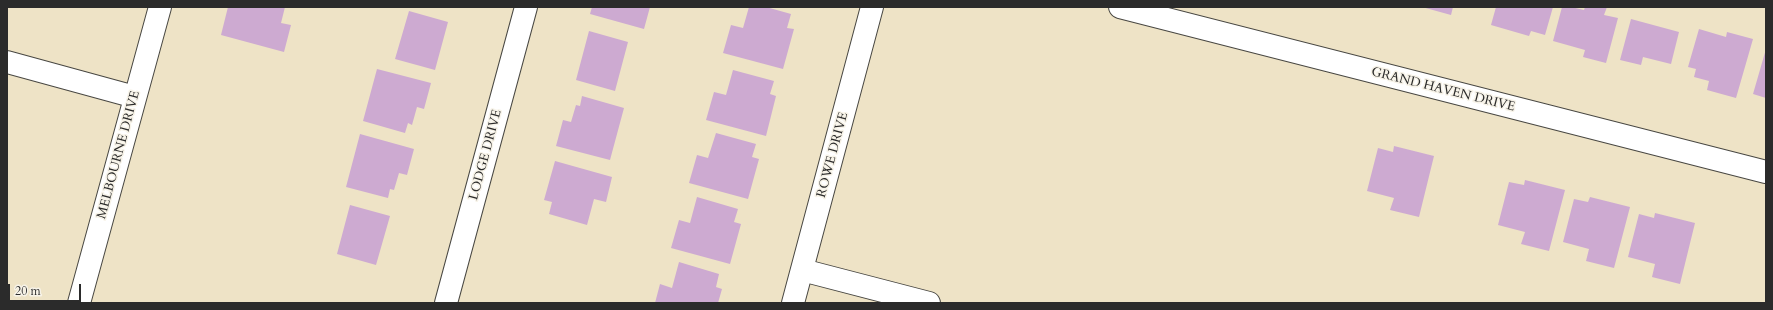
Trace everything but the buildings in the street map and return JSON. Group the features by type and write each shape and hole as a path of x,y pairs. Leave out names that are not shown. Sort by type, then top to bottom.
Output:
{"street":[{"name":"MELBOURNE DRIVE","path":"79,303 160,7"},
{"name":"LODGE DRIVE","path":"446,303 526,7"},
{"name":"ROWE DRIVE","path":"793,303 872,7"},
{"name":"GRAND HAVEN DRIVE","path":"1120,7 1766,172"},
{"path":"7,62 135,97"},
{"path":"802,270 929,303"}]}
